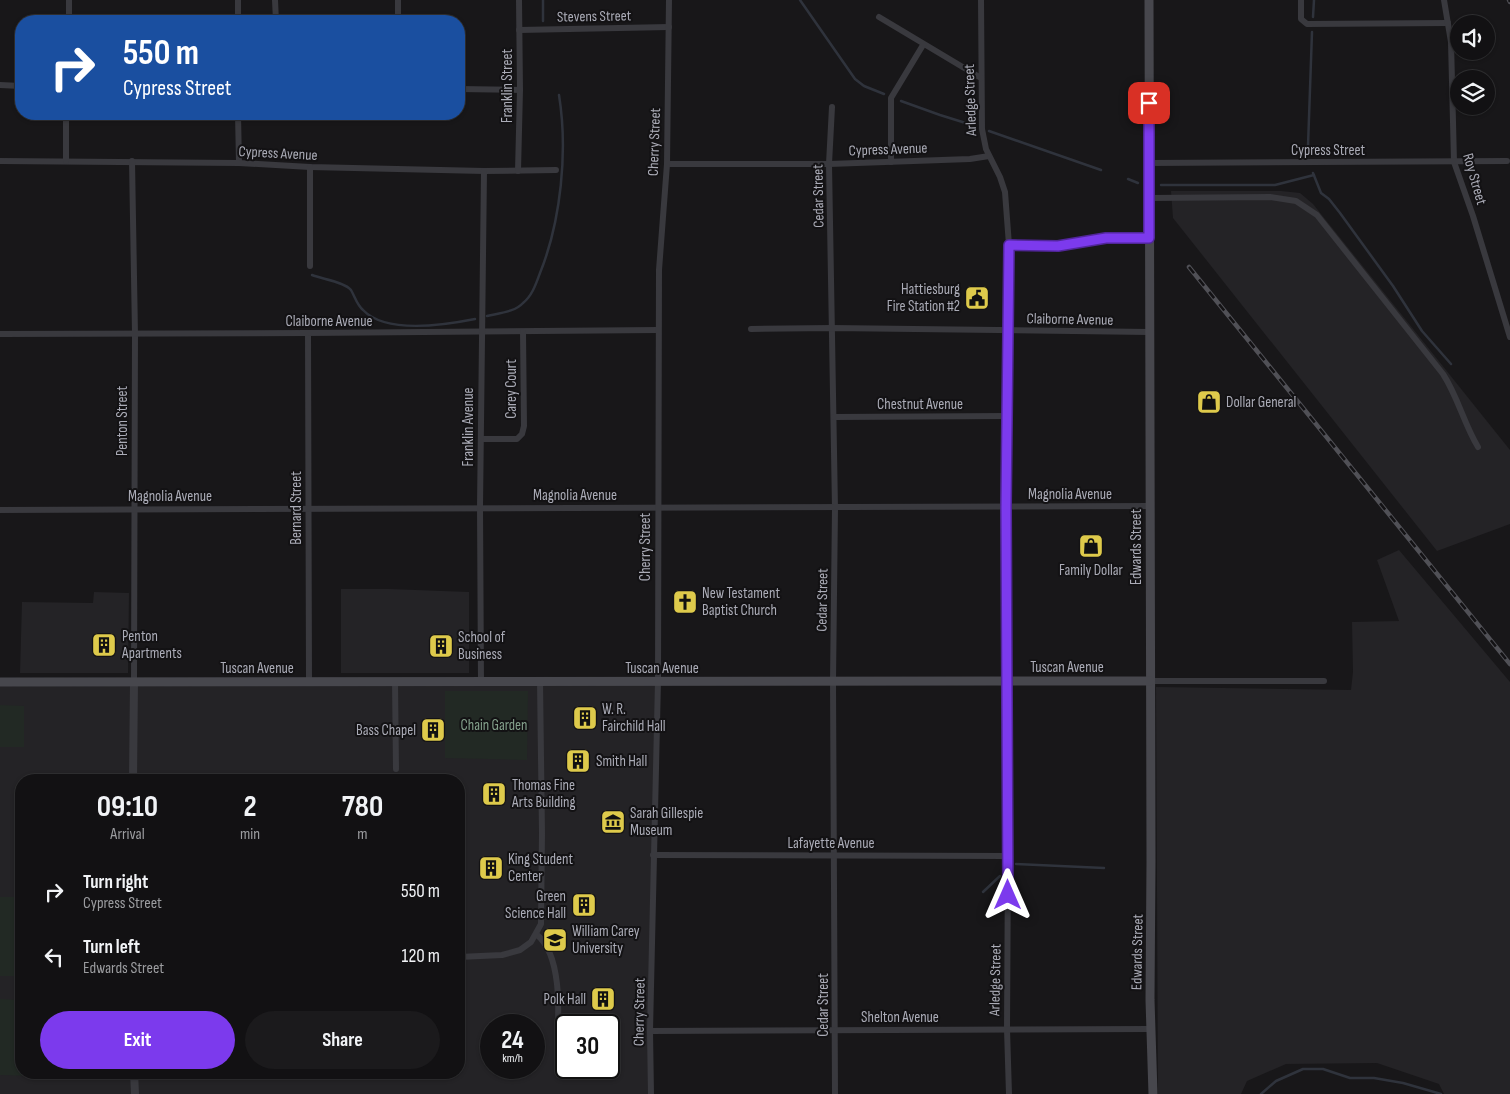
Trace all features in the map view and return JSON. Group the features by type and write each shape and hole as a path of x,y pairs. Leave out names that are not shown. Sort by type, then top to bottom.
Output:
{"main road":[{"name":"Edwards Street","path":"1149,0 1150,1029 1153,1094"},
{"name":"Tuscan Avenue","path":"0,682 1150,681"}],"street":[{"path":"68,15 69,0"},
{"path":"238,0 238,15"},
{"path":"275,0 276,15"},
{"path":"398,0 398,15"},
{"name":"Franklin Street","path":"518,171 520,90 519,0"},
{"name":"Cherry Street","path":"651,1094 650,1031 658,681 658,330 660,243 667,164 669,0"},
{"name":"Arledge Street","path":"981,0 982,129 984,143 1005,192 1009,245 1006,507 1007,1030 1009,1094"},
{"path":"1301,0 1301,16 1304,23 1313,25 1448,24"},
{"name":"Roy Street","path":"1444,0 1451,42 1454,162 1473,216 1510,337"},
{"path":"879,18 981,78"},
{"name":"Stevens Street","path":"519,30 669,27"},
{"path":"891,162 891,98 923,45"},
{"path":"0,85 15,86"},
{"path":"465,89 520,90"},
{"name":"Cedar Street","path":"832,107 829,164 835,508 833,682 835,1094"},
{"path":"66,120 66,161"},
{"path":"238,120 238,163"},
{"name":"Cypress Avenue","path":"667,164 829,164 970,159 990,156"},
{"name":"Cypress Avenue","path":"0,161 238,163 484,172 556,170"},
{"name":"Penton Street","path":"132,161 135,334 134,682"},
{"name":"Cypress Street","path":"1149,163 1507,161"},
{"path":"310,167 310,266"},
{"name":"Franklin Avenue","path":"481,682 481,332 484,172"},
{"path":"1149,198 1270,197 1296,201 1317,215 1443,374 1454,391 1471,435 1478,447"},
{"path":"1009,245 1058,246 1106,238 1149,238"},
{"name":"Claiborne Avenue","path":"751,329 832,328 1149,332"},
{"name":"Claiborne Avenue","path":"0,334 308,334 658,330"},
{"name":"Carey Court","path":"481,439 517,439 522,434 524,426 523,332"},
{"name":"Bernard Street","path":"308,334 310,682"},
{"name":"Chestnut Avenue","path":"834,417 1007,416"},
{"name":"Magnolia Avenue","path":"0,510 1150,506"},
{"path":"395,681 396,769"},
{"name":"Tuscan Avenue","path":"1150,681 1324,681"},
{"path":"133,774 134,682"},
{"path":"465,956 494,956 511,953 526,946 536,934 542,917 540,682"},
{"name":"Lafayette Avenue","path":"653,855 1008,856"},
{"path":"536,934 543,939 557,980 557,1014"},
{"name":"Shelton Avenue","path":"650,1031 1150,1029"},
{"path":"134,1079 134,1094"}],"shaded area":[{"path":"1171,191 1281,191 1300,193 1313,204 1510,450 1510,524 1437,551 1173,218"},
{"path":"1399,550 1510,682 1510,1094 1444,1094 1439,1084 1377,1063 1286,1064 1247,1081 1241,1094 1158,1094 1156,687 1351,690 1353,672 1352,622 1399,621 1377,560"},
{"path":"341,589 469,592 469,673 341,673"},
{"path":"94,592 129,593 128,673 20,673 22,602 93,603"},
{"name":"William Carey University","path":"658,681 651,1094 0,1094 0,682"}],"green space":[{"name":"Chain Garden","path":"445,691 528,691 527,760 445,758"},
{"path":"0,705 24,706 24,747 0,747"},
{"path":"0,897 15,897 15,976 0,976"},
{"path":"0,999 15,1000 15,1075 0,1075"}],"waterway":[{"path":"543,0 543,21"},
{"path":"800,0 855,79 864,86 884,94"},
{"path":"1313,17 1314,0"},
{"path":"1310,155 1308,146 1312,32"},
{"path":"487,316 511,310 520,306 526,300 535,285 547,253 558,209 561,186 563,139 559,95"},
{"path":"901,101 972,125"},
{"path":"989,131 1101,170"},
{"path":"1313,173 1321,193 1329,199 1340,213 1393,286 1422,331 1451,364"},
{"path":"1161,185 1275,185 1314,175"},
{"path":"1128,179 1138,183"},
{"path":"312,275 348,287 363,310 373,318 386,322 416,326 475,319"},
{"path":"1016,864 1104,868"},
{"path":"983,892 1000,876"},
{"path":"1261,1094 1276,1081 1303,1069 1323,1069 1350,1078 1374,1078 1403,1083 1441,1094"}],"railway":[{"path":"1189,267 1510,664"}],"place":[{"name":"Hattiesburg Fire Station #2","path":"977,298"},
{"name":"Dollar General","path":"1209,402"},
{"name":"Family Dollar","path":"1091,546"},
{"name":"New Testament Baptist Church","path":"685,602"},
{"name":"Penton Apartments","path":"104,645"},
{"name":"School of Business","path":"441,646"},
{"name":"W. R. Fairchild Hall","path":"585,718"},
{"name":"Bass Chapel","path":"433,730"},
{"name":"Smith Hall","path":"578,761"},
{"name":"Thomas Fine Arts Building","path":"494,794"},
{"name":"Sarah Gillespie Museum","path":"613,822"},
{"name":"King Student Center","path":"491,868"},
{"name":"Green Science Hall","path":"584,905"},
{"name":"William Carey University","path":"555,940"},
{"name":"Polk Hall","path":"603,999"}],"route":[{"path":"1008,895 1006,507 1009,245 1058,246 1117,237 1149,238 1149,103"}]}
